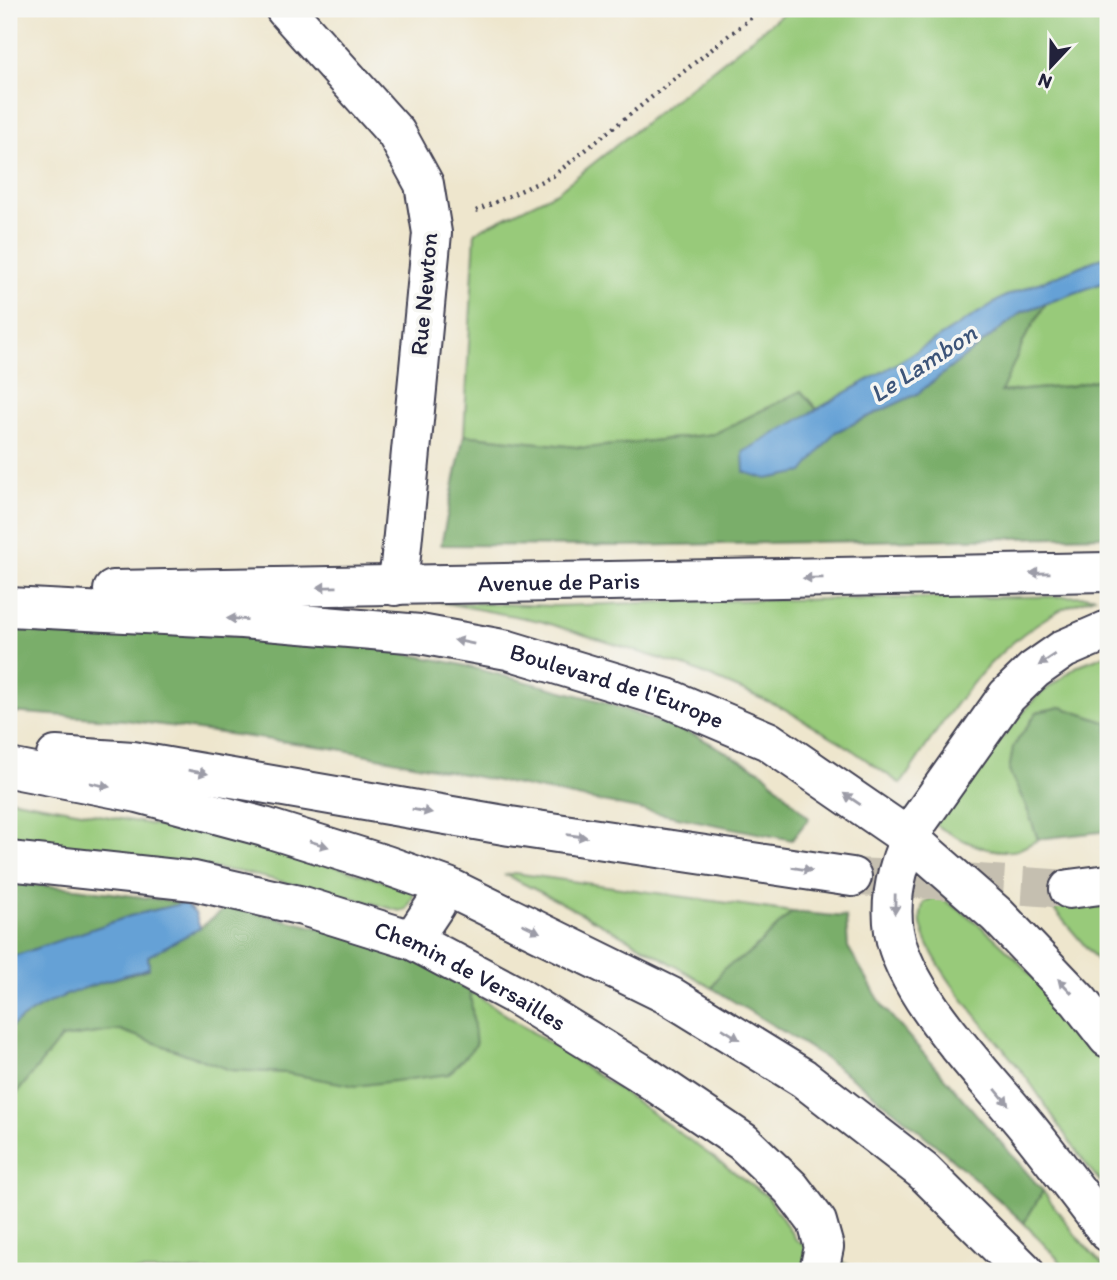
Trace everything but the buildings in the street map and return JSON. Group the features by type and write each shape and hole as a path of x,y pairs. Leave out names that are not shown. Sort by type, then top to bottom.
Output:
{"main road":[{"name":"Rue Newton","path":"285,9 396,133 424,184 432,233 396,586"},
{"name":"Avenue de Paris","path":"9,595 149,588 396,586 1108,572"},
{"name":"Boulevard de l'Europe","path":"9,607 242,619 420,634 508,650 667,698 768,741 909,838 997,915 1079,1001 1108,1038"},
{"path":"1108,630 1064,649 1034,670 1007,696 909,838 895,884 894,930 905,968 947,1030 1027,1127 1108,1232"},
{"path":"9,752 133,761 510,826 852,877"},
{"path":"9,768 138,793 264,827 386,865 448,887 670,996 803,1078 912,1163 1024,1271"},
{"name":"Chemin de Versailles","path":"9,861 68,865 194,881 303,906 412,940 515,995 638,1071 743,1142 791,1188 817,1222 824,1247 819,1271"},
{"path":"1069,889 1108,884"},
{"path":"412,940 436,904"}],"path":[{"path":"432,233 553,176 762,9"}],"green space":[{"path":"789,9 1108,9 1108,255 1004,297 817,409 801,391 714,434 586,448 464,435 475,232 557,192"},
{"path":"1108,281 1108,377 1071,386 1000,392 1025,338 1046,303"},
{"path":"1046,303 1025,338 1001,392 1071,386 1108,377 1108,536 625,546 441,545 464,435 586,448 714,434 801,391 836,432 917,394 1022,312"},
{"path":"1096,596 1056,612 1005,649 949,713 901,784 842,743 781,707 690,668 540,621 440,602 555,606 692,601"},
{"path":"135,627 358,644 458,664 601,701 697,736 763,772 809,818 792,840 338,749 125,720 9,712 9,629"},
{"path":"1108,654 1108,723 1061,707 1037,712 1013,747 1026,806 1038,840 1015,851 1001,851 960,839 932,823 1036,697 1079,665"},
{"path":"1061,707 1108,723 1108,831 1038,839 1009,771 1013,747 1037,712"},
{"path":"9,799 267,845 413,890 413,897 407,909 400,911 241,872 9,844"},
{"path":"514,873 792,912 750,953 723,969 712,988 610,929 506,875"},
{"path":"9,883 76,888 184,903 130,916 15,956 9,962"},
{"path":"936,896 960,910 1006,948 1108,1063 1108,1190 1075,1150 1026,1077 967,1005 939,965 921,921 924,902"},
{"path":"228,906 327,930 411,957 470,991 476,1045 449,1074 356,1086 286,1073 230,1070 120,1030 61,1038 9,1103 9,1029 56,999 149,969 148,956 200,928"},
{"path":"1051,906 1108,906 1108,973"},
{"path":"792,912 846,917 848,947 884,1008 1043,1191 1024,1223 928,1138 852,1078 712,988 723,969 750,953"},
{"path":"470,991 620,1090 767,1196 797,1241 860,1271 9,1271 9,1103 61,1038 120,1030 230,1070 286,1073"},
{"path":"1043,1191 1077,1237 1108,1271 1069,1271 1024,1223"}],"water":[{"name":"Le Lambon","path":"1108,255 1108,281 1022,312 917,394 835,432 803,472 767,479 744,472 743,452 896,364 1004,297"},
{"path":"184,903 195,913 200,928 148,956 149,968 57,999 9,1029 9,962 14,956 130,916"}],"tunnel":[{"path":"852,877 1069,889"}]}
